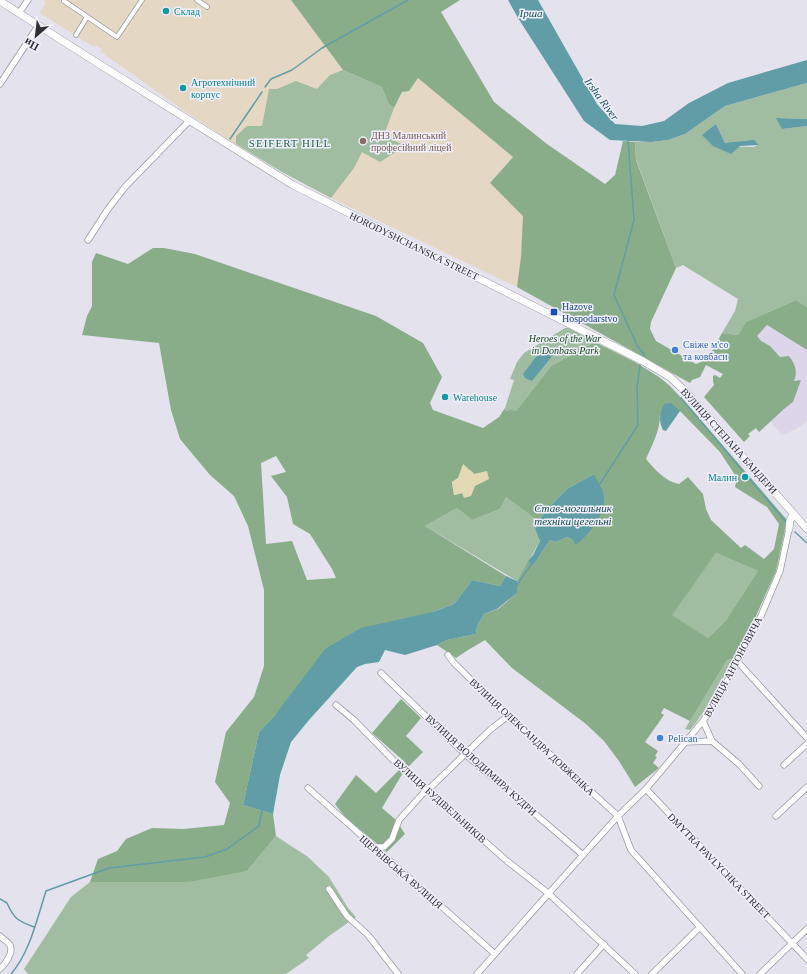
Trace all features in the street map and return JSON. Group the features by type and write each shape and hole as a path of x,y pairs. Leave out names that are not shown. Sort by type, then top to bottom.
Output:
{"street":[{"name":"HORODYSHCHANSKA STREET","path":"0,0 38,26 189,121 316,198 490,283 643,361"},
{"path":"19,13 28,0"},
{"path":"64,1 117,37 142,0"},
{"path":"197,0 207,6"},
{"path":"76,35 87,17"},
{"path":"0,84 38,26"},
{"path":"88,240 108,209 125,187 189,121"},
{"name":"ВУЛИЦЯ СТЕПАНА БАНДЕРИ","path":"643,361 670,377 684,390 807,529"},
{"path":"789,529 790,520 794,514"},
{"name":"ВУЛИЦЯ АНТОНОВИЧА","path":"477,974 582,855 667,766 703,721 719,697 754,630 780,571 789,529"},
{"name":"ВУЛИЦЯ ОЛЕКСАНДРА ДОВЖЕНКА","path":"448,655 454,663 508,716 618,816"},
{"path":"737,661 807,738"},
{"name":"ВУЛИЦЯ ВОЛОДИМИРА КУДРИ","path":"381,673 465,754 582,855"},
{"name":"ВУЛИЦЯ БУДІВЕЛЬНИКІВ","path":"336,705 354,720 394,760 426,789 507,861 548,893 635,974"},
{"path":"373,847 384,847 392,839 399,820 426,789 432,787 491,729 508,716"},
{"path":"703,721 712,741 739,764 759,786"},
{"path":"685,742 712,741"},
{"path":"784,765 807,744"},
{"path":"776,816 807,787"},
{"name":"ЩЕРБІВСЬКА ВУЛИЦЯ","path":"308,788 495,954"},
{"name":"DMYTRA PAVLYCHKA STREET","path":"646,789 807,959"},
{"path":"618,816 631,850 742,974"},
{"path":"329,889 347,916 368,935 398,974"},
{"path":"652,974 700,927"},
{"path":"760,974 807,929"},
{"path":"0,936 9,944 11,948 9,957 0,969"},
{"path":"577,974 604,944"}],"shaded area":[{"name":"ДНЗ Малинський професійний ліцей","path":"43,0 291,0 343,70 394,108 403,92 409,91 418,77 513,157 490,183 524,216 517,287 331,198 241,148 183,110 101,52 102,49 95,45 94,47 40,13 46,2"},
{"path":"766,325 807,350 807,421 796,429 782,435 771,422 759,432 749,421 737,432 704,397"}],"green space":[{"path":"291,0 460,0 441,12 494,102 547,144 605,184 615,175 623,141 635,142 636,160 676,268 651,322 650,329 656,341 696,364 709,356 722,333 738,335 746,322 796,300 807,307 807,350 767,325 757,336 761,341 770,346 780,357 789,356 793,362 796,371 794,381 801,380 793,402 759,432 756,428 748,434 750,436 744,442 704,397 714,385 713,376 715,375 720,378 723,374 706,365 700,377 692,380 690,383 517,287 521,257 523,216 490,183 513,157 418,78 409,91 402,92 394,108 388,103 382,87 343,70"},
{"path":"343,70 382,87 388,103 394,108 384,135 403,145 399,150 380,162 362,152 354,168 331,198 282,172 236,144 236,136 247,126 262,126 269,89 277,89 296,81 317,89 330,75"},
{"path":"807,83 807,119 777,118 782,129 807,126 807,307 796,300 746,322 738,335 722,333 735,311 738,299 683,265 676,268 636,159 635,142 668,140 685,134 725,106","holes":["716,124 725,143 758,145 754,147 713,146"]},
{"path":"153,248 164,248 195,254 376,316 423,343 442,377 430,403 433,410 483,428 499,417 505,408 506,411 516,411 551,366 595,342 635,362 669,385 787,520 776,571 756,616 733,659 727,660 690,721 664,708 661,713 664,715 645,742 658,751 655,756 657,757 653,763 659,768 635,787 619,761 604,741 586,724 512,668 485,640 456,658 437,645 447,640 476,634 477,626 484,614 498,609 517,593 517,581 528,561 532,567 550,540 556,542 567,537 573,540 594,474 567,489 538,521 506,497 500,509 472,520 457,508 425,526 506,576 500,586 472,580 454,604 433,612 275,715 259,732 243,805 273,814 276,836 247,871 188,882 90,882 98,859 117,851 126,839 152,828 183,829 224,825 230,803 215,782 226,732 254,697 264,666 264,590 248,526 234,496 210,475 180,439 171,410 159,343 82,335 87,316 92,306 92,262 96,253 128,264","holes":["680,411 720,452 737,478 735,487 767,507 779,524 774,549 764,559 745,545 741,548 711,520 706,509 703,494 688,477 679,484 669,481 646,459 657,432 660,415","276,456 286,472 271,476 287,497 293,524 310,534 336,578 307,580 292,541 266,544 261,463","470,470 474,474 462,493 454,495 452,482","716,553 758,571 726,620 708,638 672,615"]},
{"name":"Heroes of the War in Donbass Park","path":"565,328 569,328 595,342 551,366 516,411 506,411 505,408 514,380 510,379 517,362 524,353"},
{"path":"506,497 538,521 535,529 540,541 517,581 425,526 457,508 472,520 500,509"},
{"path":"716,553 758,571 726,620 708,638 671,615"},
{"path":"733,659 713,696 696,722 690,730 685,729 727,660"},
{"path":"401,699 421,718 406,736 423,752 404,771 382,808 396,820 405,834 387,852 345,817 335,804 356,775 376,793 406,763 372,733"},
{"path":"276,836 308,857 329,877 348,908 356,917 329,936 306,955 309,958 286,974 28,974 24,969 71,897 90,882 139,882 247,871"}],"sand":[{"path":"463,464 474,474 487,471 489,479 475,486 471,496 464,498 462,493 454,495 452,482 458,478"}],"water":[{"name":"Ірша","path":"508,0 538,0 597,104 615,124 642,126 664,121 689,103 728,83 807,60 807,83 725,106 685,134 668,140 651,142 610,140 584,121"},
{"path":"776,118 807,119 807,126 782,129"},
{"path":"716,124 725,143 754,140 759,145 740,146 731,154 713,146 702,135"},
{"path":"542,349 547,349 553,355 532,381 525,378 523,374"},
{"path":"671,403 680,411 666,431 663,430 661,426 661,414 664,404"},
{"name":"Став-могильник техніки цегельні","path":"594,474 604,494 604,504 599,518 591,530 576,545 573,540 567,537 556,542 550,540 532,567 528,561 533,555 540,541 535,529 538,521 567,489"},
{"path":"506,576 517,581 517,593 497,609 484,614 477,626 476,634 447,640 437,645 405,655 385,650 379,662 357,667 291,742 280,775 273,814 243,805 259,732 275,715 325,649 361,628 433,612 454,604 472,580 500,586"}],"waterway":[{"path":"265,87 271,79 292,70 322,48 408,0"},
{"path":"230,139 262,92"},
{"path":"628,140 634,220 614,295 637,345 645,356"},
{"path":"598,487 638,425 637,388 640,365"},
{"path":"681,398 743,471"},
{"path":"748,477 787,523"},
{"path":"795,532 807,543"},
{"path":"517,585 532,563"},
{"path":"11,974 18,965 28,945 46,891 109,868 205,857 227,849 259,826 262,810"},
{"path":"0,899 7,903 17,919 34,927"}],"place":[{"name":"Склад","path":"166,11"},
{"name":"Агротехнічний корпус","path":"183,88"},
{"name":"ДНЗ Малинський професійний ліцей","path":"363,141"},
{"name":"Hazove Hospodarstvo","path":"554,312"},
{"name":"Свіже м'со та ковбаси","path":"675,350"},
{"name":"Warehouse","path":"445,397"},
{"name":"Малин","path":"745,477"},
{"name":"Pelican","path":"660,738"}],"district":[{"name":"SEIFERT HILL","path":"290,143"}],"water label":[{"name":"Irsha River","path":"602,99"}]}
